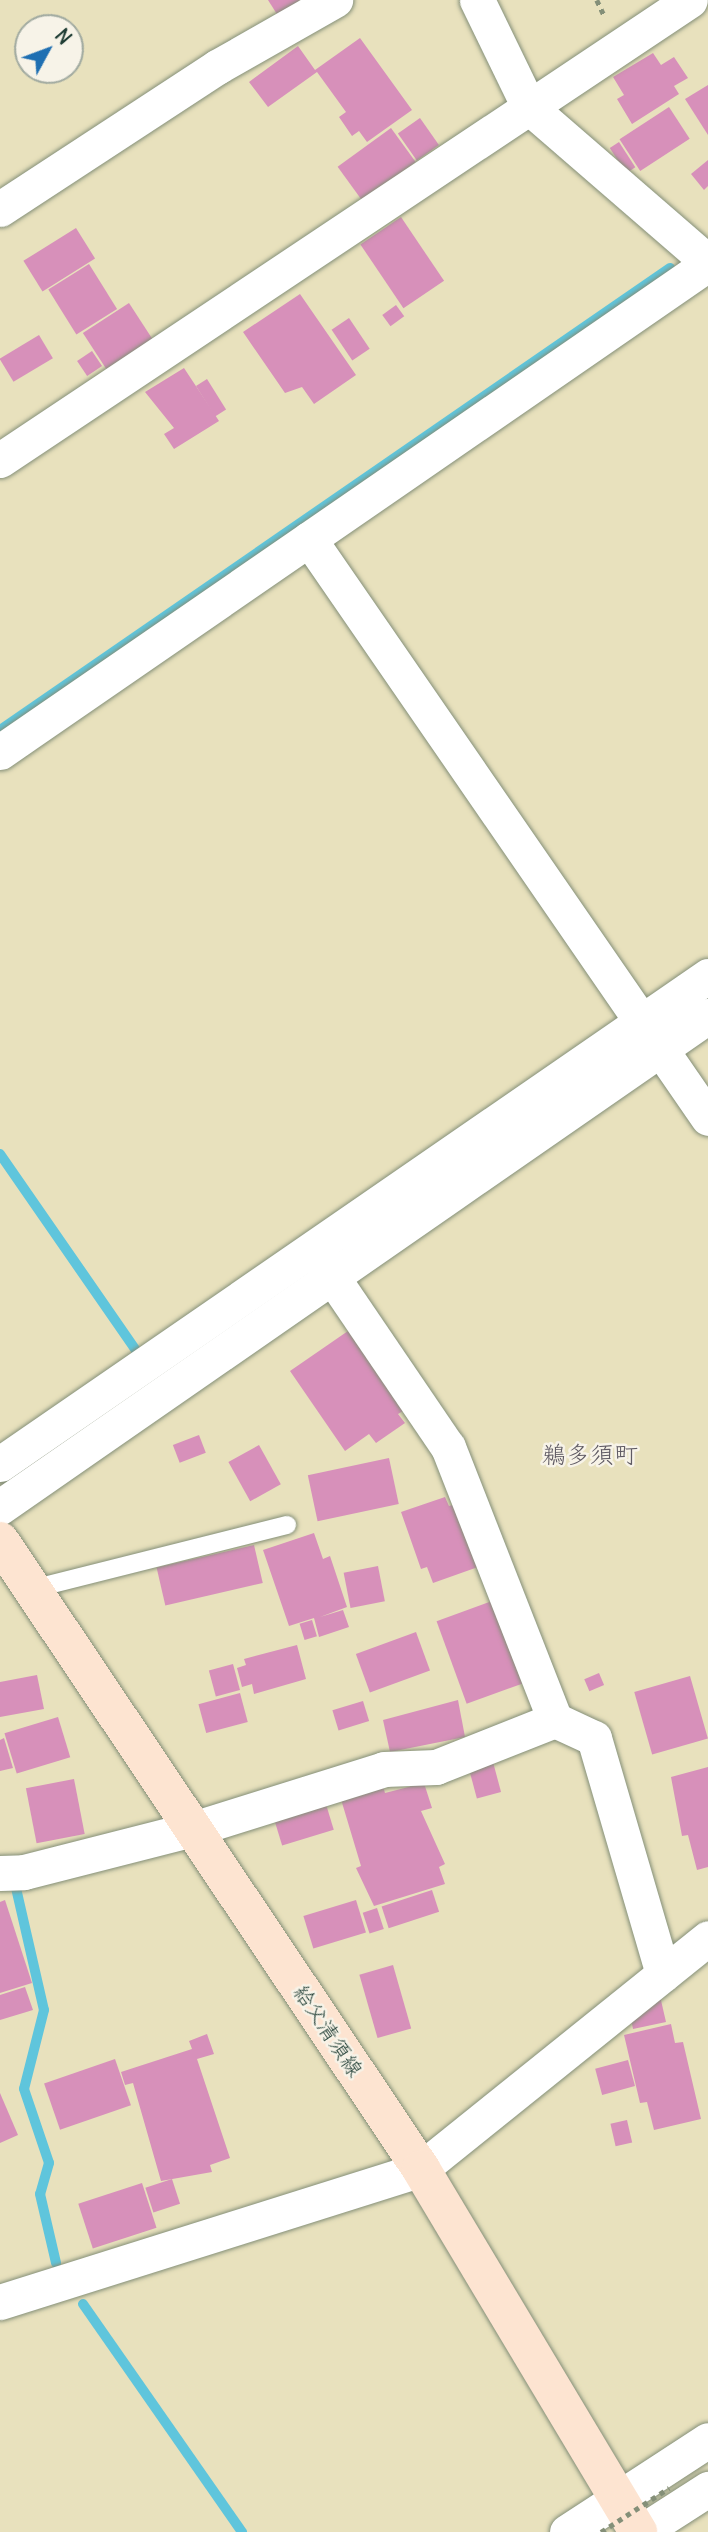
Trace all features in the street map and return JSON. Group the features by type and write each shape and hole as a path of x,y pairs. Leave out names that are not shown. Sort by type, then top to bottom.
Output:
{"main road":[{"name":"給父清須線","path":"0,1541 421,2169 640,2532"}],"street":[{"path":"0,209 217,66 335,0"},
{"path":"0,752 708,263 530,107 477,0"},
{"path":"0,460 690,0"},
{"path":"309,539 708,1118"},
{"path":"0,1507 332,1277 651,1035 708,976"},
{"path":"0,1464 313,1248 651,1035 708,1016"},
{"path":"313,1248 448,1447 555,1720 594,1738 663,1974"},
{"path":"0,1873 24,1872 193,1829 384,1769 436,1767 555,1720"},
{"path":"0,2302 421,2169 708,1938"},
{"path":"567,2532 708,2440"},
{"path":"640,2532 708,2488"}],"lane":[{"path":"32,1589 287,1525"}],"path":[{"path":"601,2532 670,2488"}],"building":[{"path":"268,0 299,0 303,6 280,19"},
{"path":"360,38 412,110 367,142 359,131 352,136 339,117 346,112 317,72 268,107 249,82 298,46 315,70"},
{"path":"653,53 661,65 674,57 688,78 674,86 679,94 632,124 617,99 624,95 613,77"},
{"path":"708,85 708,135 685,99"},
{"path":"669,107 690,139 640,171 620,139"},
{"path":"420,118 439,145 417,161 398,133"},
{"path":"391,128 416,162 362,201 338,167"},
{"path":"619,142 635,167 626,173 610,148"},
{"path":"708,160 708,186 704,190 691,174"},
{"path":"401,217 444,281 403,308 360,244"},
{"path":"76,228 95,259 42,291 23,261"},
{"path":"89,264 117,309 76,334 48,289"},
{"path":"300,294 356,375 314,404 302,387 285,393 243,332"},
{"path":"129,303 152,339 106,369 83,333"},
{"path":"396,305 404,316 390,326 382,315"},
{"path":"349,318 370,349 352,360 332,330"},
{"path":"39,335 53,358 13,382 0,358"},
{"path":"92,351 102,366 87,376 77,361"},
{"path":"184,368 219,421 174,449 164,434 174,428 145,392"},
{"path":"207,379 226,410 215,416 196,386"},
{"path":"348,1331 403,1411 398,1414 405,1423 376,1443 369,1434 345,1451 290,1371"},
{"path":"199,1435 206,1453 180,1463 173,1445"},
{"path":"259,1445 281,1484 250,1501 228,1462"},
{"path":"389,1458 399,1504 318,1521 308,1475"},
{"path":"445,1497 449,1506 456,1504 478,1567 433,1583 427,1567 421,1569 401,1512"},
{"path":"314,1533 323,1559 330,1556 347,1607 320,1617 343,1610 349,1627 319,1637 314,1618 289,1626 263,1550"},
{"path":"254,1545 263,1583 165,1605 157,1567"},
{"path":"378,1566 385,1601 351,1608 344,1573"},
{"path":"492,1601 522,1684 467,1704 437,1621"},
{"path":"312,1620 317,1636 305,1640 300,1624"},
{"path":"416,1632 430,1671 370,1692 356,1654"},
{"path":"297,1645 306,1679 254,1694 252,1684 242,1687 237,1668 246,1665 244,1659"},
{"path":"233,1664 240,1690 216,1697 209,1670"},
{"path":"599,1673 604,1685 589,1691 584,1679"},
{"path":"37,1675 44,1709 0,1717 0,1682"},
{"path":"690,1676 708,1738 652,1754 634,1692"},
{"path":"240,1693 248,1722 206,1733 198,1704"},
{"path":"458,1700 465,1737 390,1752 383,1720"},
{"path":"363,1701 369,1721 339,1730 332,1710"},
{"path":"58,1717 70,1757 17,1774 4,1733"},
{"path":"4,1738 13,1768 0,1771 0,1740"},
{"path":"493,1762 501,1792 477,1798 469,1768"},
{"path":"708,1767 708,1867 697,1870 688,1835 682,1836 671,1777"},
{"path":"74,1779 85,1834 37,1843 26,1788"},
{"path":"382,1783 385,1793 424,1783 432,1808 421,1811 445,1864 439,1867 445,1884 374,1906 356,1868 361,1866 340,1796"},
{"path":"325,1801 334,1830 282,1845 273,1817"},
{"path":"432,1890 439,1912 389,1928 382,1906"},
{"path":"5,1900 32,1983 0,1993 0,1902"},
{"path":"356,1900 366,1933 313,1949 303,1916"},
{"path":"377,1908 384,1929 370,1934 363,1913"},
{"path":"393,1965 411,2028 378,2038 359,1975"},
{"path":"25,1987 33,2010 0,2020 0,1995"},
{"path":"660,1996 666,2022 633,2029 631,2019"},
{"path":"671,2024 675,2043 683,2042 701,2119 654,2130 647,2102 640,2103 624,2035"},
{"path":"207,2034 214,2054 197,2059 230,2158 210,2165 212,2172 161,2181 133,2083 125,2085 121,2072 192,2049 189,2041"},
{"path":"115,2059 131,2105 60,2130 44,2083"},
{"path":"628,2060 635,2086 602,2095 595,2069"},
{"path":"0,2093 18,2135 0,2143"},
{"path":"627,2120 632,2142 616,2146 610,2124"},
{"path":"172,2179 180,2204 153,2212 145,2188"},
{"path":"142,2183 157,2228 93,2248 78,2204"}],"waterway":[{"path":"0,730 670,268"},
{"path":"0,1154 140,1356"},
{"path":"16,1888 44,2010 24,2089 49,2163 40,2194 56,2263"},
{"path":"83,2304 242,2532"}],"district":[{"name":"鵜多須町","path":"590,1455"}]}
